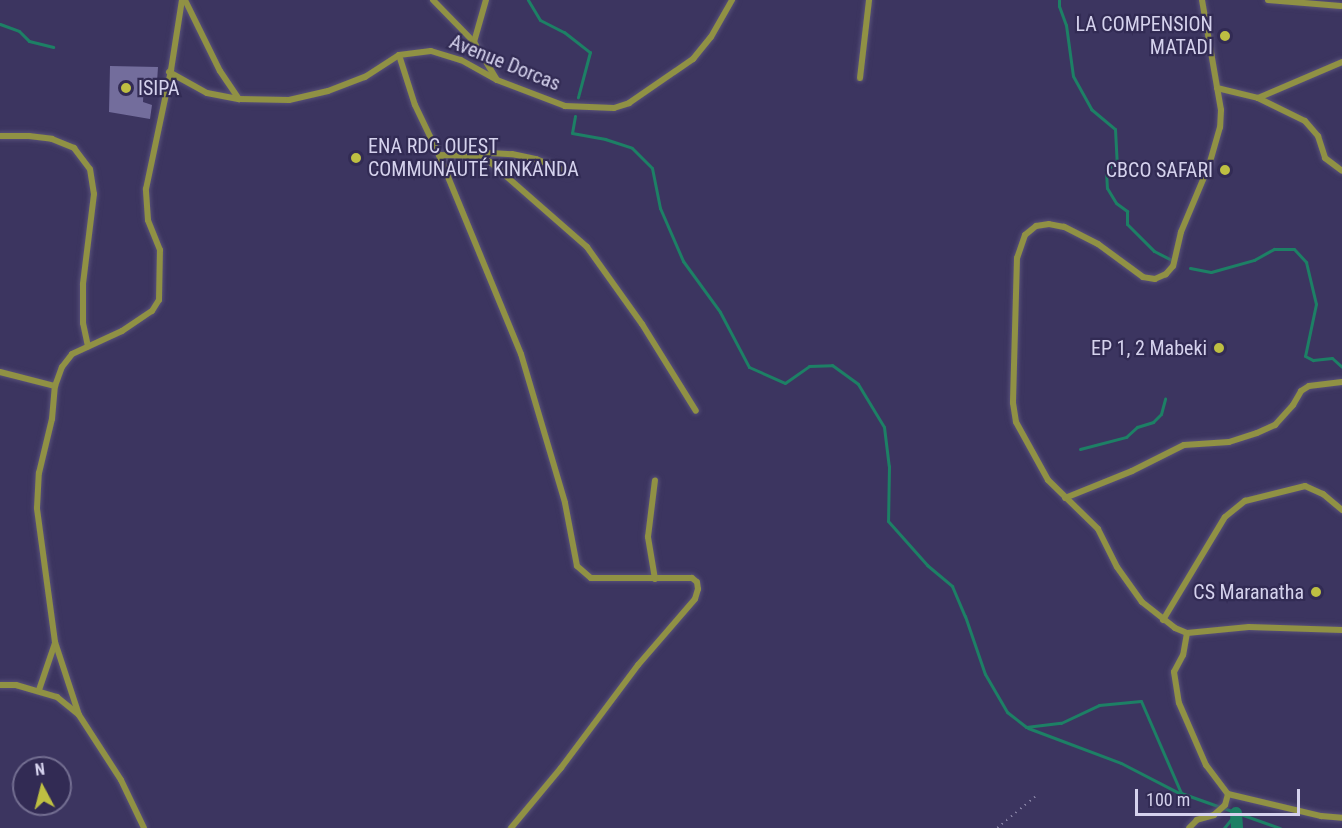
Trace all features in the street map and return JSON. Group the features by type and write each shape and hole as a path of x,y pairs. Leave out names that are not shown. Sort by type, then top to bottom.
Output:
{"street":[{"path":"144,828 121,780 79,715 55,642 37,508 39,473 52,418 55,386 62,367 72,354 123,330 152,311 159,300 160,250 148,220 146,189 183,0"},
{"path":"183,0 220,71 239,99"},
{"path":"433,0 474,42 497,80"},
{"path":"474,42 486,0"},
{"name":"Avenue Dorcas","path":"399,55 431,51 461,60 497,80 565,106 614,108 629,103 693,59 711,37 732,0"},
{"path":"860,78 869,0"},
{"path":"1202,0 1221,110 1217,140 1181,232 1173,266 1166,274 1155,279 1143,277 1098,244 1064,227 1049,224 1036,226 1025,236 1017,258 1013,403 1016,422 1048,480 1098,529 1117,567 1131,587 1142,602 1163,620 1187,633 1249,627 1342,630"},
{"path":"1268,0 1341,6"},
{"path":"170,72 207,93 239,99 289,100 328,91 365,77 399,55 415,105 439,155 521,354 565,503 577,566 591,578 692,578 697,582 698,589 695,599 638,665 561,768 511,828"},
{"path":"1258,98 1342,62"},
{"path":"1217,88 1258,98 1314,129 1325,158 1342,171"},
{"path":"0,136 52,139 74,148 90,169 94,194 83,284 83,323 88,346"},
{"path":"439,155 512,154 536,159 569,172"},
{"path":"481,156 587,247 642,324 696,411"},
{"path":"0,372 55,386"},
{"path":"1065,498 1132,471 1184,445 1229,442 1257,433 1275,425 1293,405 1301,391 1309,386 1342,382"},
{"path":"655,579 648,537 656,480"},
{"path":"1163,620 1225,517 1245,501 1305,486 1323,494 1342,510"},
{"path":"1187,633 1183,655 1174,672 1179,703 1206,765 1228,794 1321,816 1342,818"},
{"path":"39,690 55,642"},
{"path":"0,685 39,690 57,697 79,715"},
{"path":"1189,828 1197,820 1216,814 1226,805 1228,794"}],"path":[{"path":"997,828 1037,795"}],"building":[{"name":"ISIPA","path":"110,66 158,67 157,82 144,80 143,102 152,105 150,119 109,112"}],"waterway":[{"path":"528,0 540,20 564,32 590,52 578,97"},
{"path":"1059,0 1066,25 1073,76 1091,109 1115,129 1117,162 1106,170 1107,188 1116,203 1127,211 1127,224 1154,251 1172,260"},
{"path":"0,24 19,31 29,41 53,47"},
{"path":"575,116 572,133 605,139 632,148 652,168 660,208 683,261 720,312 749,367 785,383 809,366 832,365 858,384 884,427 889,466 888,521 927,565 952,586 985,674 1007,712 1026,727 1061,723 1099,705 1141,701 1181,793 1280,828"},
{"path":"1190,268 1211,272 1254,260 1274,249 1294,249 1306,262 1316,304 1305,356 1313,360 1332,358 1342,367"},
{"path":"1080,449 1126,437 1137,427 1153,422 1161,414 1165,399"},
{"path":"1028,728 1121,763 1179,793"},
{"path":"1224,828 1236,813"},
{"path":"1236,813 1237,828"}],"place":[{"name":"LA COMPENSION MATADI","path":"1225,36"},
{"name":"ISIPA","path":"126,88"},
{"name":"ENA RDC OUEST COMMUNAUTÉ KINKANDA","path":"356,158"},
{"name":"CBCO SAFARI","path":"1225,170"},
{"name":"EP 1, 2 Mabeki","path":"1219,348"},
{"name":"CS Maranatha","path":"1316,592"}]}
